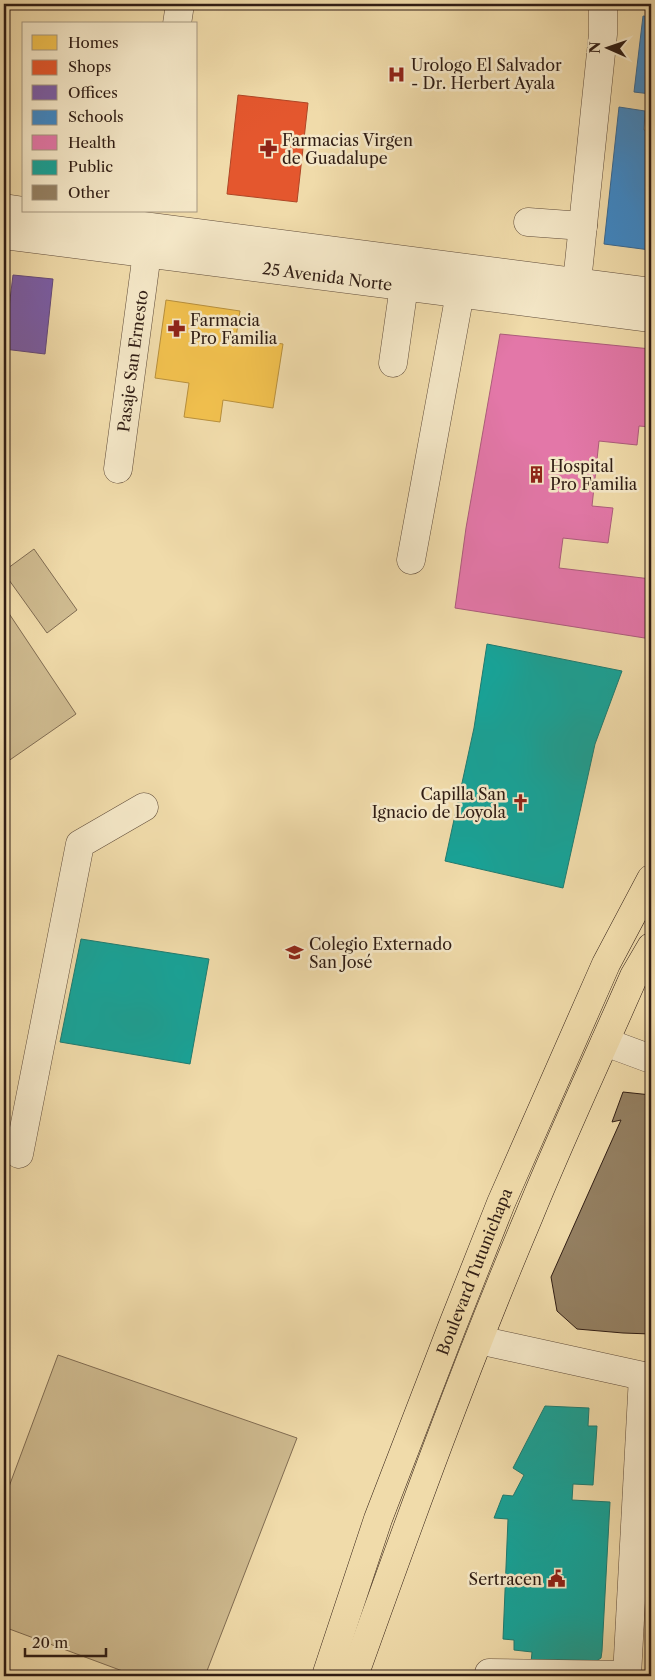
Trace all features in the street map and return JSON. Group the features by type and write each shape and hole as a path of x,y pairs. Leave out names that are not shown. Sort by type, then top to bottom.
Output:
{"main road":[{"name":"Boulevard Tutunichapa","path":"326,1676 378,1519 501,1203 606,964 651,879"},
{"name":"Boulevard Tutunichapa","path":"354,1676 406,1530 529,1215 634,976 651,947"}],"street":[{"path":"177,22 180,4"},
{"path":"577,282 603,34 603,4"},
{"path":"4,208 22,211"},
{"name":"25 Avenida Norte","path":"34,212 150,230 651,292"},
{"path":"528,222 583,226"},
{"name":"25 Avenida Norte","path":"4,234 150,230 404,286 651,318"},
{"name":"Pasaje San Ernesto","path":"118,470 150,230"},
{"path":"393,362 404,286"},
{"path":"411,560 460,293"},
{"path":"19,1154 80,844 144,807"},
{"path":"605,1042 651,1059"},
{"path":"479,1340 647,1376 642,1568 627,1676 490,1673"}],"shaded area":[{"path":"34,549 77,610 47,633 4,573 4,571"},
{"path":"4,606 76,714 4,764"},
{"path":"58,1355 297,1438 205,1676 136,1676 4,1627 4,1500"}],"building: Homes":[{"path":"166,300 240,311 236,337 283,344 273,408 223,400 220,422 184,417 189,383 155,378"}],"building: Shops":[{"name":"Farmacias Virgen de Guadalupe","path":"238,95 308,103 297,202 227,194"}],"building: Offices":[{"path":"13,275 53,279 45,354 4,349"}],"building: Schools":[{"path":"643,16 651,17 651,94 634,92"},
{"path":"619,107 645,111 644,130 651,131 650,250 604,244"}],"building: Health":[{"name":"Hospital Pro Familia","path":"500,334 651,349 651,427 639,426 637,445 599,441 592,506 613,508 608,543 563,538 559,568 651,579 651,639 455,608 466,528"}],"building: Public":[{"name":"Capilla San Ignacio de Loyola","path":"487,644 622,671 595,744 563,888 445,861 474,728"},
{"path":"81,939 209,959 190,1064 60,1042"},
{"name":"Sertracen","path":"545,1406 589,1408 588,1426 597,1426 593,1485 573,1484 572,1500 610,1502 602,1651 601,1658 592,1664 531,1663 532,1652 514,1650 514,1640 503,1639 508,1519 494,1518 503,1495 513,1496 524,1475 513,1468"}],"building: Other":[{"path":"623,1092 651,1095 651,1334 577,1329 557,1311 551,1277 621,1120 612,1122"}],"place":[{"name":"Urologo El Salvador - Dr. Herbert Ayala","path":"397,74"},
{"name":"Farmacias Virgen de Guadalupe","path":"268,149"},
{"name":"Farmacia Pro Familia","path":"176,329"},
{"name":"Hospital Pro Familia","path":"536,475"},
{"name":"Capilla San Ignacio de Loyola","path":"520,803"},
{"name":"Colegio Externado San José","path":"295,953"},
{"name":"Sertracen","path":"556,1579"}]}
